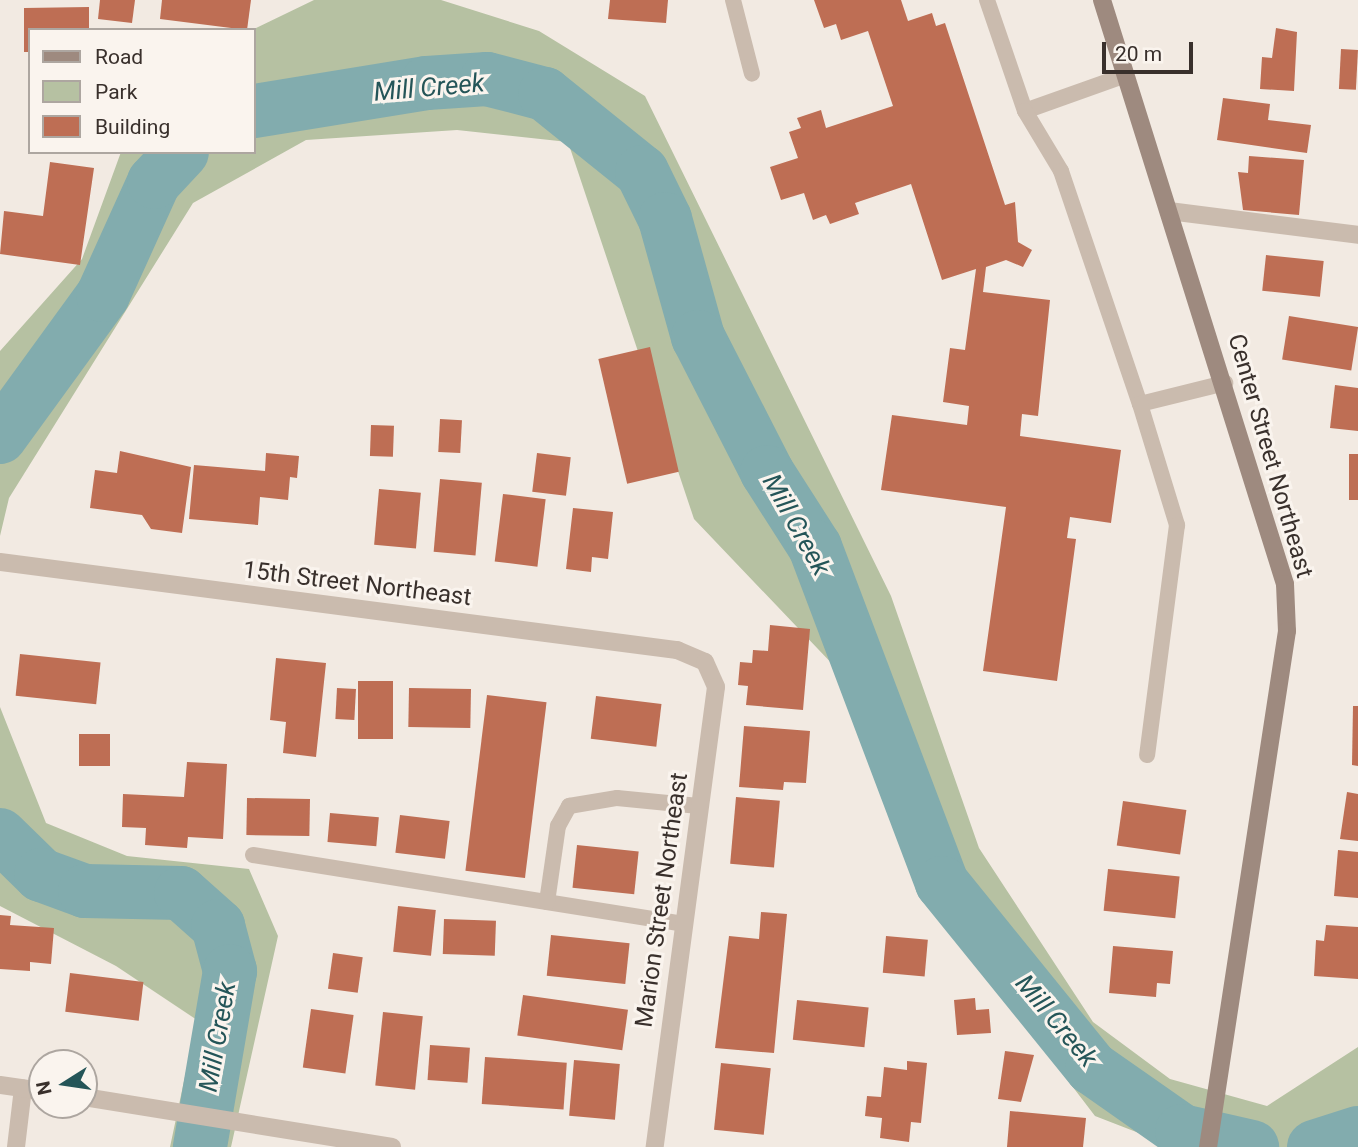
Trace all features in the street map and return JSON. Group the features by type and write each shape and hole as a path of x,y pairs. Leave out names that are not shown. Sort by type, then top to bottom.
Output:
{"main road":[{"name":"Center Street Northeast","path":"1102,0 1270,526 1287,611 1208,1147"}],"street":[{"path":"1169,211 1358,235"},
{"name":"15th Street Northeast","path":"0,562 677,650 705,662"},
{"name":"Marion Street Northeast","path":"655,1147 716,687 705,662"},
{"path":"0,1085 28,1089"},
{"path":"16,1147 23,1088"},
{"path":"98,1099 272,1130 392,1147"}],"lane":[{"path":"733,0 751,74"},
{"path":"987,0 1025,111 1060,171 1140,404 1177,525 1147,755"},
{"path":"1025,111 1126,75"},
{"path":"1140,404 1224,383"},
{"path":"547,902 558,825 569,806 586,800 699,806"},
{"path":"253,855 683,924"}],"green space":[{"path":"314,0 441,0 539,31 645,96 891,596 979,848 1093,1022 1170,1079 1267,1106 1358,1047 1358,1147 1175,1147 1095,1116 962,942 838,670 694,519 568,142 457,130 306,140 193,203 9,498 0,536 0,351 82,259 120,154 256,154 256,28"},
{"path":"0,707 46,823 127,856 249,869 278,936 231,1147 170,1147 197,1020 116,966 0,906"}],"building":[{"path":"100,0 135,0 132,23 98,19"},
{"path":"162,0 251,0 247,28 160,19"},
{"path":"610,0 668,0 666,23 608,19"},
{"path":"814,0 901,0 908,21 932,13 936,26 945,23 1005,205 1015,202 1018,242 1032,250 1023,267 1006,260 986,267 983,292 1050,300 1038,416 1022,414 1020,436 1121,450 1111,523 1070,517 1067,538 1076,539 1057,681 983,671 1006,507 881,490 892,415 967,425 969,406 943,402 950,348 965,350 976,269 942,280 911,184 855,203 859,214 830,224 826,215 813,220 804,193 781,200 770,167 798,158 789,132 801,128 797,118 821,110 826,128 893,106 868,31 841,40 836,24 824,28"},
{"path":"89,7 89,28 28,28 28,52 24,52 24,8"},
{"path":"1276,28 1297,32 1294,91 1260,89 1262,57 1272,58"},
{"path":"1341,49 1358,50 1356,90 1339,89"},
{"path":"1223,98 1270,104 1268,120 1311,125 1307,153 1217,140"},
{"path":"1249,156 1304,160 1299,215 1243,210 1238,172 1248,173"},
{"path":"50,162 94,168 80,265 0,254 4,211 43,216"},
{"path":"1266,255 1324,261 1320,297 1262,291"},
{"path":"1289,316 1358,327 1351,370 1282,359"},
{"path":"650,347 679,472 627,484 598,359"},
{"path":"1335,385 1358,388 1358,431 1330,428"},
{"path":"440,419 462,420 460,453 438,452"},
{"path":"371,425 394,426 393,457 370,456"},
{"path":"120,451 191,467 182,533 151,529 142,515 90,508 95,470 117,473"},
{"path":"266,453 299,456 297,478 290,477 288,500 260,497 258,525 189,519 194,465 265,471"},
{"path":"537,453 571,457 566,496 532,492"},
{"path":"1349,454 1358,454 1358,500 1349,500"},
{"path":"440,479 482,483 475,555 434,552"},
{"path":"379,489 421,493 416,548 374,545"},
{"path":"503,494 546,499 537,567 495,561"},
{"path":"573,508 613,512 608,559 592,557 591,572 566,569"},
{"path":"770,625 810,629 803,710 746,705 748,686 738,685 740,662 752,663 753,650 768,651"},
{"path":"20,654 101,662 96,704 16,696"},
{"path":"276,658 326,663 316,757 283,753 286,722 270,720"},
{"path":"358,681 393,681 393,739 358,739"},
{"path":"337,688 356,689 354,720 335,719"},
{"path":"409,688 471,689 470,728 408,727"},
{"path":"487,695 547,702 525,878 465,871"},
{"path":"596,696 662,704 656,747 591,739"},
{"path":"1353,706 1358,706 1358,766 1352,765"},
{"path":"744,726 810,731 806,783 784,782 783,790 739,787"},
{"path":"79,734 110,734 110,766 79,766"},
{"path":"187,762 227,764 223,839 188,837 187,848 145,845 146,828 122,827 123,794 184,797"},
{"path":"1347,792 1358,794 1358,841 1340,839"},
{"path":"736,797 780,801 774,868 730,864"},
{"path":"247,798 310,799 309,836 246,835"},
{"path":"1123,801 1186,810 1180,854 1117,846"},
{"path":"330,813 379,817 376,846 327,842"},
{"path":"400,815 450,821 445,859 395,853"},
{"path":"577,845 639,851 634,894 573,888"},
{"path":"1338,850 1358,852 1358,898 1334,896"},
{"path":"1108,869 1180,877 1175,918 1104,911"},
{"path":"398,906 436,910 431,956 393,952"},
{"path":"761,912 787,914 774,1053 715,1048 729,936 759,939"},
{"path":"0,915 11,916 10,925 54,928 51,964 30,962 30,971 0,969"},
{"path":"444,919 496,921 495,956 443,954"},
{"path":"1326,925 1358,927 1358,979 1314,976 1316,940 1324,941"},
{"path":"551,935 630,943 625,984 547,976"},
{"path":"886,936 928,940 925,977 883,973"},
{"path":"1113,946 1173,951 1170,984 1157,983 1156,997 1109,993"},
{"path":"333,953 363,957 358,993 328,989"},
{"path":"70,973 143,982 139,1021 65,1012"},
{"path":"523,995 628,1010 622,1050 517,1036"},
{"path":"975,998 976,1010 989,1009 991,1033 957,1035 954,1000"},
{"path":"797,1000 869,1008 864,1047 793,1040"},
{"path":"311,1009 354,1015 345,1073 303,1067"},
{"path":"383,1012 423,1016 415,1090 375,1086"},
{"path":"430,1045 470,1048 467,1083 428,1080"},
{"path":"1005,1051 1034,1055 1021,1102 998,1099"},
{"path":"485,1057 567,1063 564,1110 482,1104"},
{"path":"574,1060 620,1064 615,1120 569,1116"},
{"path":"907,1061 927,1063 921,1123 911,1122 909,1142 880,1138 882,1118 865,1116 867,1096 881,1097 884,1067 907,1070"},
{"path":"721,1063 771,1068 764,1135 714,1130"},
{"path":"1010,1111 1086,1118 1083,1147 1007,1147"}],"waterway":[{"name":"Mill Creek","path":"256,111 427,83 487,79 545,94 642,172 665,219 698,337 767,472 815,547 942,883 1092,1068 1182,1131 1252,1147"},
{"name":"Mill Creek","path":"0,437 103,295 154,182 180,154"},
{"name":"Mill Creek","path":"0,835 41,875 85,891 181,893 218,926 230,971 200,1147"},
{"name":"Mill Creek","path":"1314,1147 1358,1133"}]}
